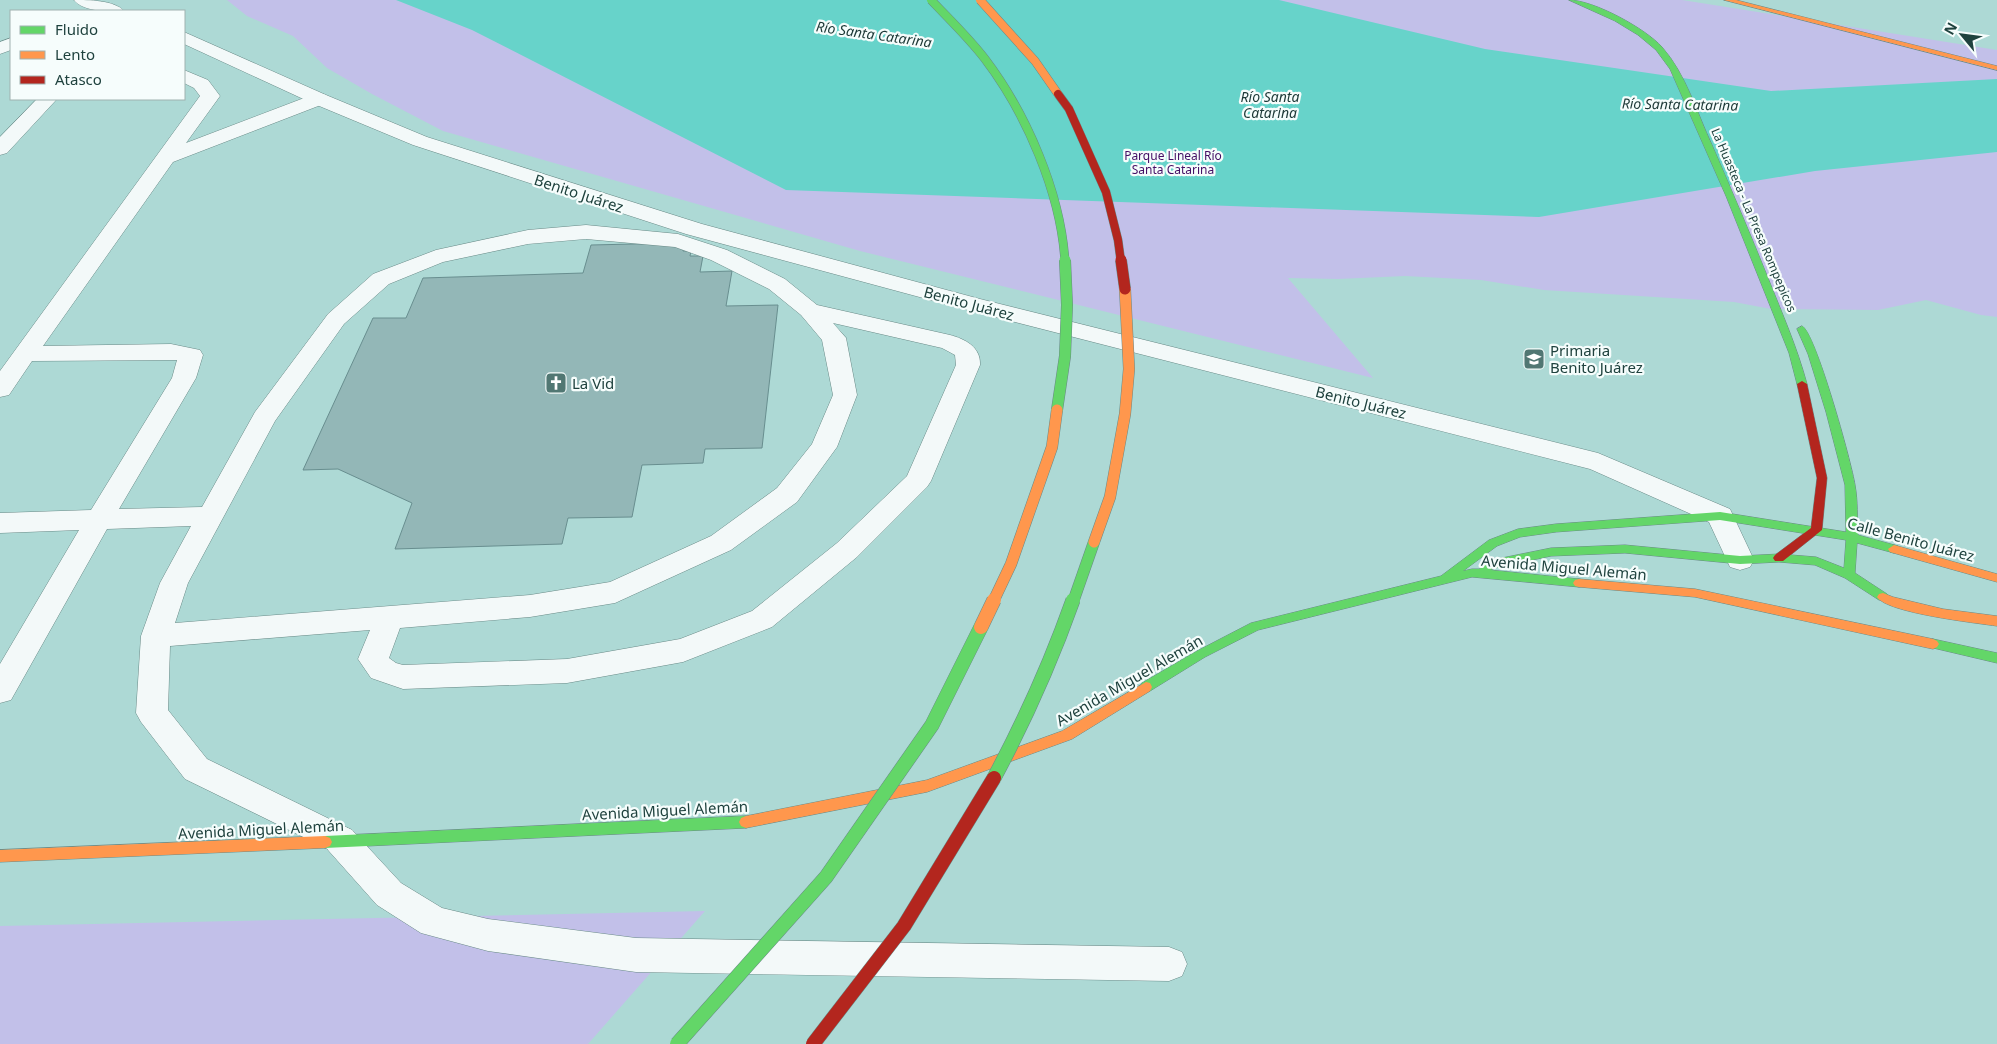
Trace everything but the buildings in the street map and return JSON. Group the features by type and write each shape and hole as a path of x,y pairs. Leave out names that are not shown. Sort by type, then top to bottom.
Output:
{"main road":[{"path":"677,1044 826,877 932,725 1011,564 1052,447 1065,356 1067,305 1064,251 1050,183 1013,100 984,58 931,0"},
{"path":"812,1044 904,926 978,807 1023,724 1052,659 1110,497 1125,414 1129,369 1125,286 1118,240 1106,192 1069,109 1035,61 980,0"},
{"name":"La Huasteca - La Presa Rompepicos","path":"1573,0 1618,18 1641,33 1658,48 1674,69 1730,196 1794,354 1822,478 1816,530"},
{"path":"1728,0 1997,68"},
{"path":"1611,3 1625,10"},
{"name":"La Huasteca - La Presa Rompepicos","path":"1798,319 1813,354 1829,404 1850,485 1852,537 1849,575"},
{"name":"Calle Benito Juárez","path":"1440,580 1493,544 1518,533 1556,528 1720,516 1852,537 1997,578"},
{"path":"1779,558 1816,530"},
{"path":"1472,574 1492,564 1551,552 1625,549 1740,560 1779,558 1816,561 1849,575 1890,601 1943,614 1997,621"},
{"name":"Avenida Miguel Alemán","path":"0,856 737,824 926,786 1067,735 1201,654 1255,626 1440,580 1472,574 1695,593 1834,621 1997,658"}],"street":[{"path":"83,0 112,10"},
{"name":"Benito Juárez","path":"185,37 319,99 420,141 694,229 972,304 1598,462 1720,516"},
{"path":"0,389 210,96 201,84 185,76"},
{"path":"168,157 319,99"},
{"path":"0,149 46,100"},
{"path":"156,636 530,606 615,592 721,543 787,495 824,447 845,395 834,338 809,310 777,284 719,255 678,241 586,232 528,237 436,257 381,279 336,319 264,418 174,583 156,636 152,713 196,769 340,840 389,894 434,922 488,935 636,955 1169,964"},
{"path":"390,616 373,658 378,668 389,674 403,677 567,671 683,650 762,619 847,550 918,481 968,365 969,358 965,351 950,342 809,310"},
{"path":"0,691 184,378 191,355 171,351 25,354"},
{"path":"0,523 100,518 210,516"},
{"path":"1720,516 1740,560"}],"green space":[{"name":"Parque Lineal Río Santa Catarina","path":"227,0 1682,0 1997,50 1997,317 1981,315 1926,300 1878,310 1771,309 1734,302 1544,290 1481,280 1405,276 1338,279 1288,278 1373,378 860,251 443,131 327,68 293,36 247,16"},
{"path":"705,911 588,1044 0,1044 0,926"}],"water":[{"name":"Río Santa Catarina","path":"396,0 1279,0 1485,49 1771,91 1997,79 1997,152 1815,171 1539,217 786,190 472,30"}],"traffic: fast":[{"path":"931,0 984,58 1013,100 1050,183 1064,251 1067,305 1065,356 1057,410"},
{"path":"1573,0 1618,19 1641,33 1659,48 1674,69 1730,196 1794,353 1802,384"},
{"path":"1802,329 1813,354 1831,412 1850,485 1852,537 1849,575"},
{"path":"1446,577 1493,543 1518,533 1556,528 1720,516 1852,537 1894,549"},
{"path":"994,778 1023,724 1052,659 1094,542"},
{"path":"1485,568 1492,564 1551,552 1625,549 1740,560 1779,558 1816,561 1849,575 1883,597"},
{"path":"1146,687 1201,654 1255,626 1472,573 1579,583"},
{"path":"677,1044 826,877 932,725 981,627"},
{"path":"1933,644 1997,658"},
{"path":"325,842 746,822"}],"traffic: slow":[{"path":"980,0 1035,61 1058,94"},
{"path":"1728,0 1997,68"},
{"path":"1094,542 1110,497 1125,414 1129,369 1125,289"},
{"path":"981,627 1011,564 1052,447 1057,410"},
{"path":"1894,549 1997,578"},
{"path":"1579,583 1695,593 1933,644"},
{"path":"1883,597 1890,601 1943,614 1997,621"},
{"path":"746,822 927,786 1067,735 1146,687"},
{"path":"0,856 325,842"}],"traffic: jam":[{"path":"1058,94 1069,109 1106,192 1118,240 1125,289"},
{"path":"1779,558 1816,530 1822,478 1802,384"},
{"path":"813,1044 904,926 994,778"}],"place":[{"name":"Primaria Benito Juárez","path":"1534,359"},
{"name":"La Vid","path":"556,383"}]}
